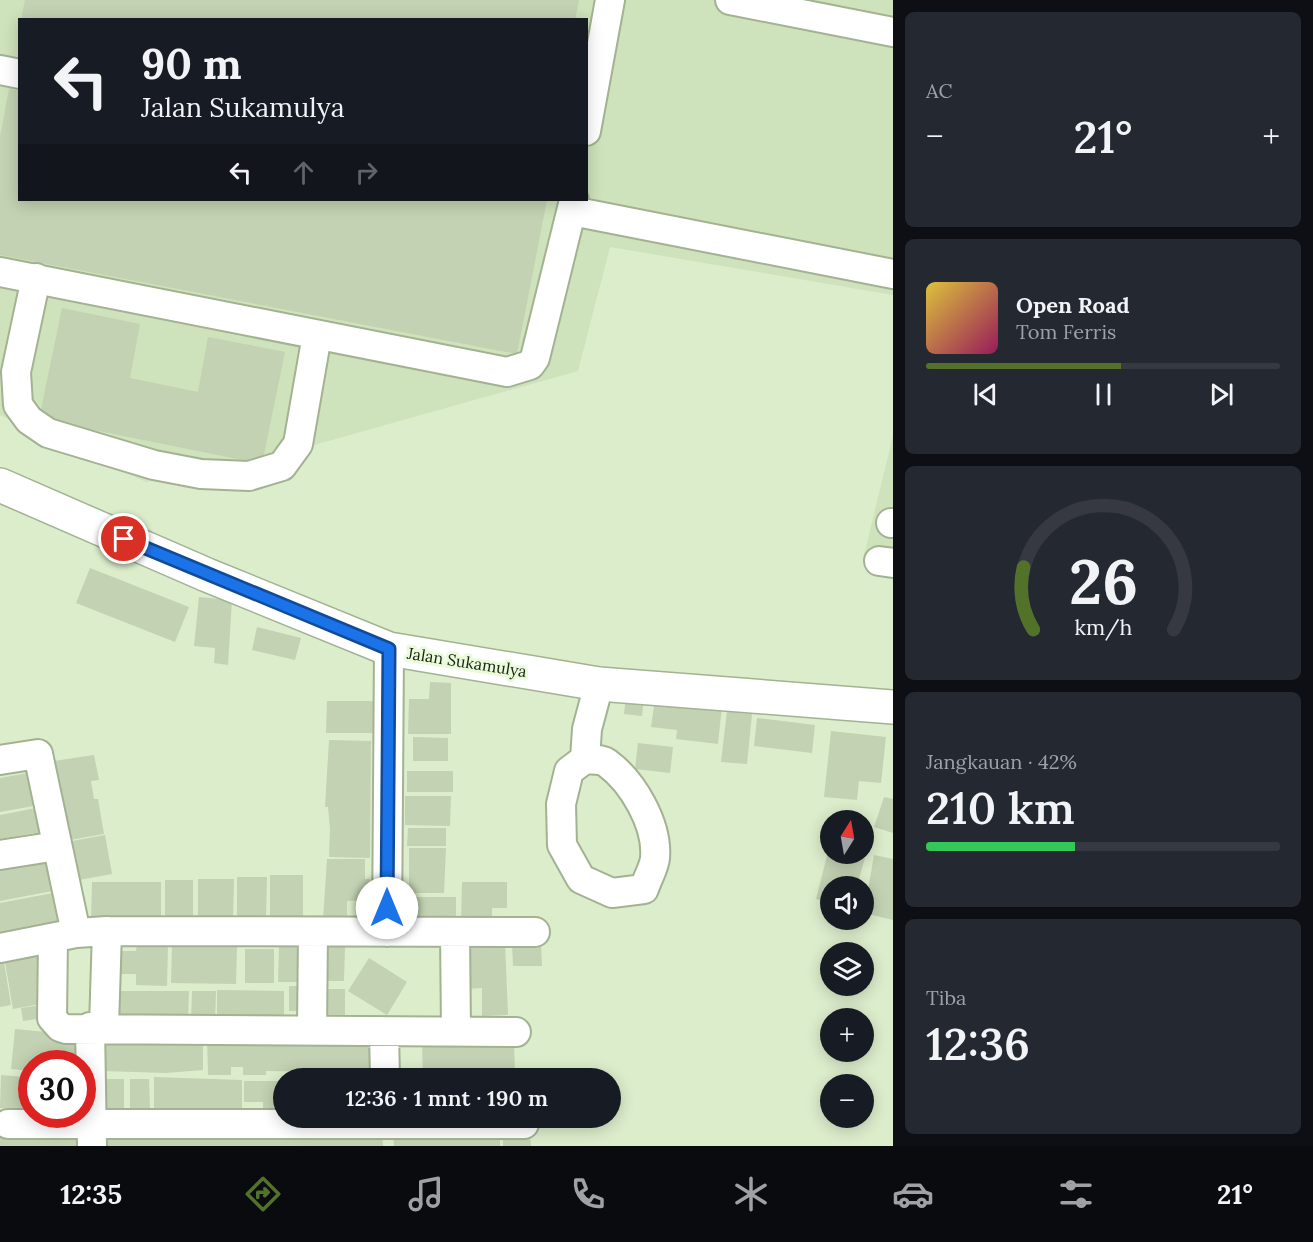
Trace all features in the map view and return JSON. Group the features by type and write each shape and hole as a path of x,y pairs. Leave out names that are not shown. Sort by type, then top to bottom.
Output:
{"main road":[{"name":"Jalan Sukamulya","path":"0,485 207,575 389,649 599,684 893,707"}],"street":[{"path":"588,120 610,0"},
{"path":"730,0 893,32"},
{"path":"0,70 18,74"},
{"path":"0,272 507,372 523,369 535,358 573,205 893,274"},
{"path":"36,278 16,372 8,379 18,405 29,420 48,433 154,465 201,474 249,476 282,466 298,444 317,335"},
{"path":"387,932 389,649"},
{"path":"585,759 606,761 623,779 640,803 652,833 655,858 644,889 612,893 581,879 562,844 561,804 569,771 585,759 591,708 599,684"},
{"path":"0,760 38,754 57,846 64,936 52,1018 60,1027 516,1032"},
{"path":"0,855 57,846"},
{"path":"92,1135 97,1027 107,931"},
{"path":"0,948 64,936 107,931 535,932"},
{"path":"312,1030 313,932"},
{"path":"455,932 456,1031"},
{"path":"384,1032 385,1068"},
{"path":"8,1124 92,1135 433,1128"}],"shaded area":[{"path":"0,0 893,0 893,295 610,247 578,371 307,447 146,482 0,415"},
{"path":"893,436 893,565 863,559"}],"building":[{"path":"25,0 579,0 575,18 21,18"},
{"path":"9,89 18,91 18,201 547,201 517,354 0,255 0,137"},
{"path":"62,308 140,324 130,378 198,392 208,337 285,352 262,464 39,419"},
{"path":"90,568 189,607 175,642 76,603"},
{"path":"199,597 232,600 228,665 214,663 215,648 194,646"},
{"path":"257,627 301,638 295,660 252,650"},
{"path":"430,682 451,683 451,734 408,734 409,699 429,699"},
{"path":"626,696 644,698 642,716 624,714"},
{"path":"655,699 722,706 718,744 676,739 677,730 651,727"},
{"path":"327,701 373,701 373,733 326,733"},
{"path":"727,711 752,714 747,764 721,762"},
{"path":"757,718 815,725 812,753 754,746"},
{"path":"831,731 886,737 881,783 859,781 857,800 824,797"},
{"path":"413,737 448,738 448,761 413,761"},
{"path":"329,740 371,741 370,858 329,857 330,829 328,807 325,807"},
{"path":"638,743 673,747 670,773 635,769"},
{"path":"94,755 99,780 91,781 94,799 98,799 104,834 70,840 54,761"},
{"path":"39,771 45,804 0,812 0,778"},
{"path":"407,771 453,771 453,792 407,792"},
{"path":"405,796 451,796 450,826 405,825"},
{"path":"884,797 893,799 893,833 874,827"},
{"path":"46,806 52,838 36,841 34,833 0,839 0,815"},
{"path":"408,828 446,828 446,846 407,846"},
{"path":"105,835 112,874 79,880 72,841"},
{"path":"409,848 446,848 444,893 409,893"},
{"path":"56,852 63,889 0,901 0,863"},
{"path":"874,855 893,859 893,920 874,915 874,876 870,876"},
{"path":"327,859 365,859 365,879 370,879 370,900 347,901 347,921 323,920"},
{"path":"825,864 863,864 860,876 822,876"},
{"path":"270,875 303,875 303,917 270,917"},
{"path":"237,877 267,877 266,918 237,918"},
{"path":"198,879 234,879 233,922 198,921"},
{"path":"165,880 193,880 193,917 165,917"},
{"path":"92,882 161,882 161,917 91,918"},
{"path":"462,882 507,882 507,908 492,908 492,922 461,921"},
{"path":"820,883 820,900 816,899"},
{"path":"64,891 70,928 0,941 0,903"},
{"path":"407,897 456,897 456,920 407,921"},
{"path":"505,943 508,1015 482,1016 482,988 466,989 465,944"},
{"path":"137,944 168,944 167,986 136,985 136,974 119,974 119,951 136,951"},
{"path":"512,944 541,944 542,966 513,966"},
{"path":"172,945 237,947 236,984 171,983"},
{"path":"324,945 345,946 344,981 323,981"},
{"path":"279,947 306,947 305,982 278,982"},
{"path":"245,949 274,949 274,983 245,983"},
{"path":"37,951 46,1003 13,1009 4,956"},
{"path":"3,956 11,1005 0,1007 0,957"},
{"path":"369,958 407,982 387,1015 348,991"},
{"path":"289,986 306,986 306,1011 289,1011"},
{"path":"326,989 345,989 345,1018 326,1018"},
{"path":"217,990 284,991 284,1016 217,1015"},
{"path":"119,991 189,991 188,1018 119,1017"},
{"path":"192,991 216,991 215,1023 191,1023"},
{"path":"42,1005 45,1018 23,1021 21,1008"},
{"path":"15,1029 89,1036 86,1050 18,1050 18,1070 11,1069"},
{"path":"207,1036 377,1041 377,1068 273,1068 273,1071 266,1071 266,1075 243,1075 243,1067 231,1067 231,1075 208,1075"},
{"path":"102,1038 203,1038 203,1070 166,1073 103,1071"},
{"path":"514,1041 515,1068 423,1068 422,1042"},
{"path":"1,1075 18,1076 18,1110 0,1108"},
{"path":"154,1077 242,1080 242,1110 154,1108"},
{"path":"101,1079 124,1079 124,1109 101,1109"},
{"path":"130,1079 149,1079 150,1108 130,1109"},
{"path":"244,1081 273,1081 273,1111 263,1111 263,1102 244,1102"},
{"path":"0,1129 86,1132 86,1146 0,1146"},
{"path":"101,1129 382,1132 383,1146 102,1146"},
{"path":"393,1131 500,1132 500,1146 394,1146"},
{"path":"530,1133 531,1146 503,1146 503,1134"}],"route":[{"path":"124,539 389,649 387,908"}]}
